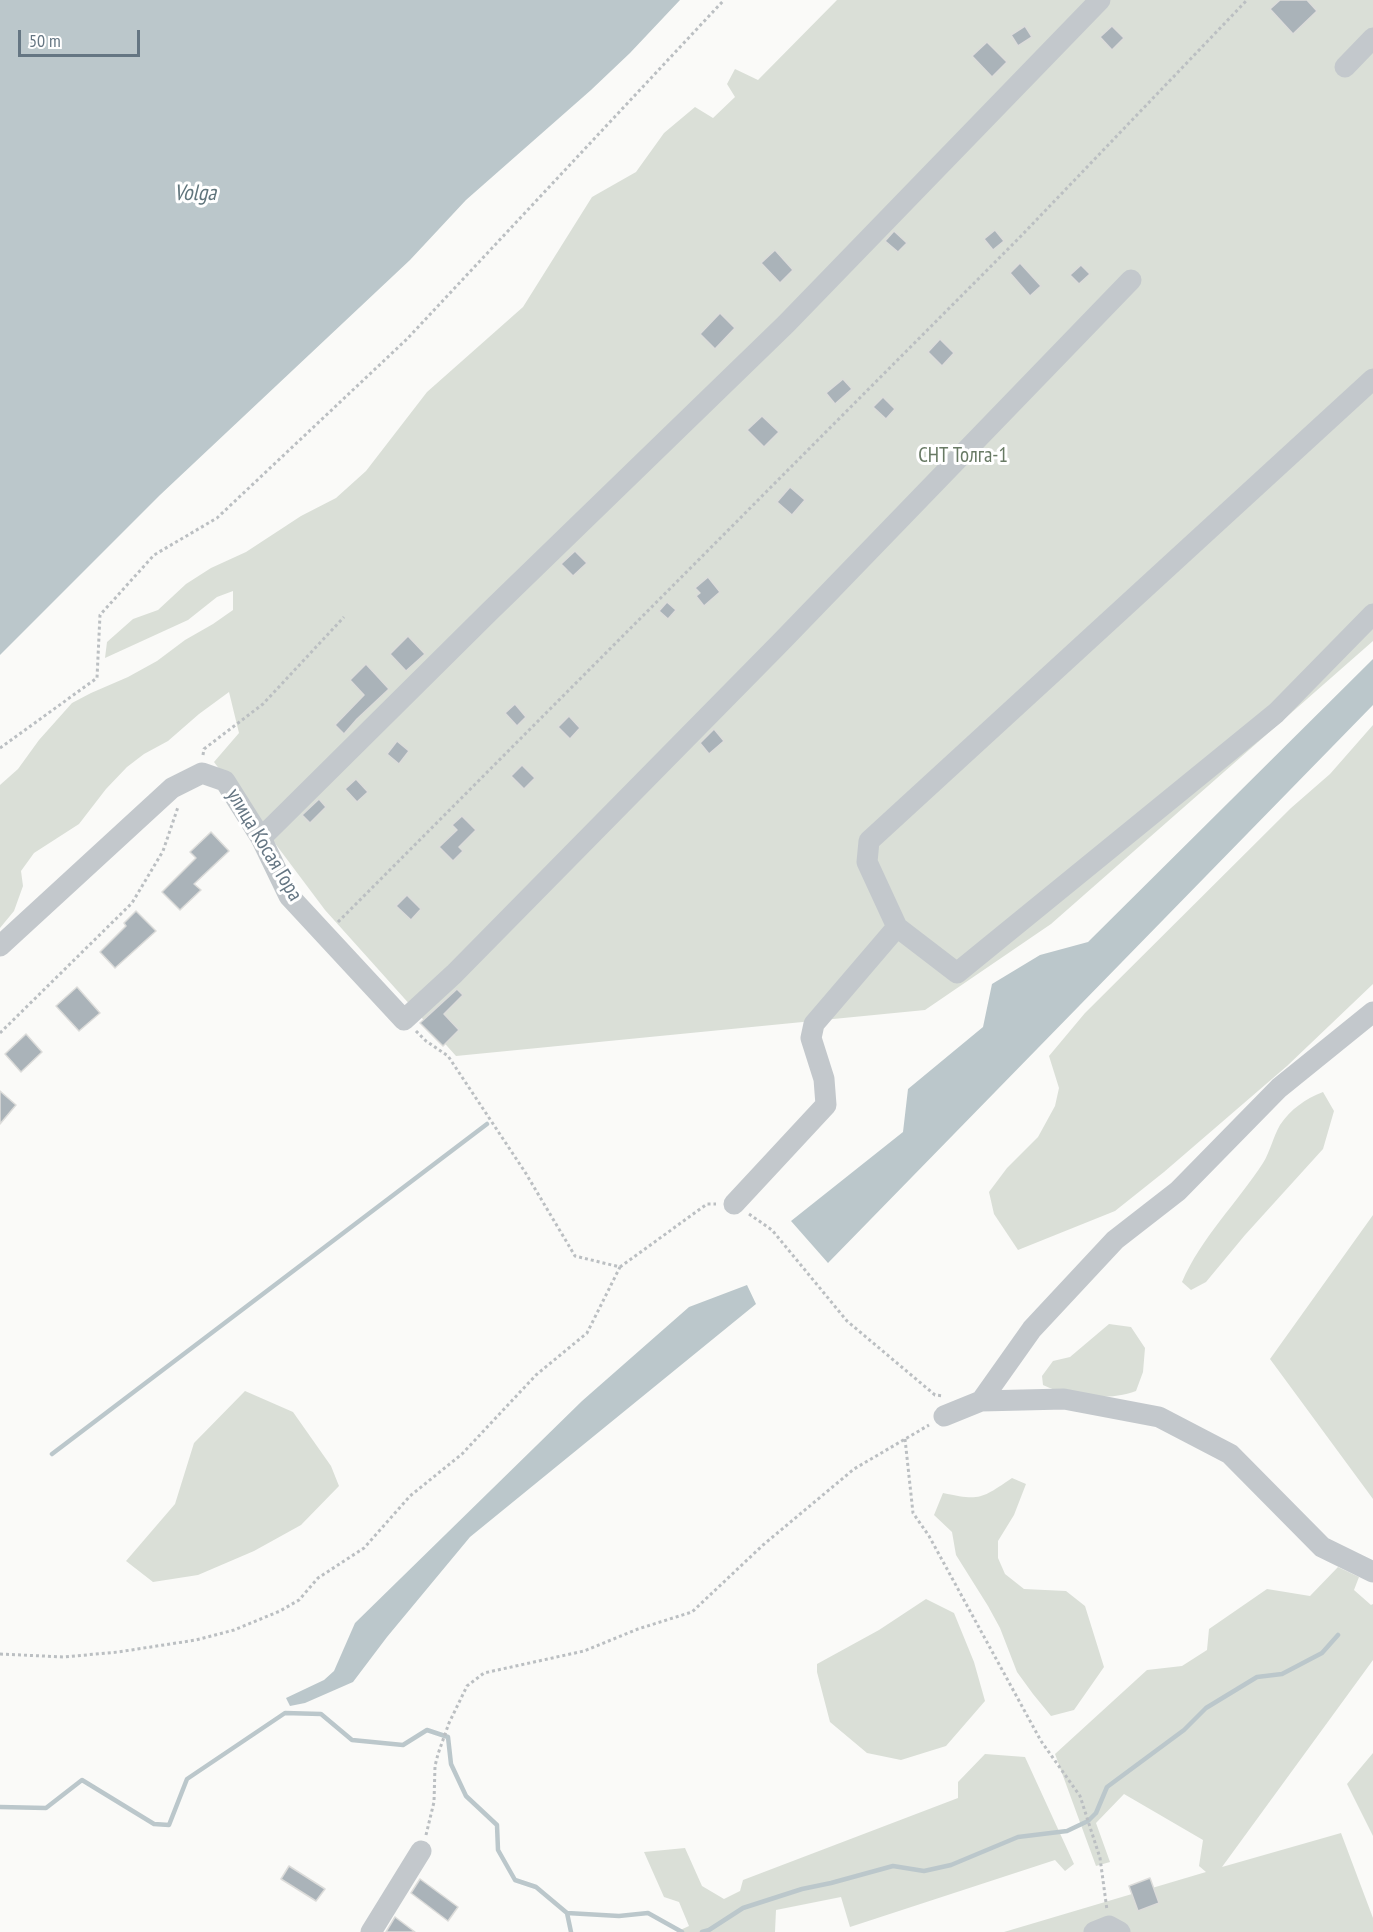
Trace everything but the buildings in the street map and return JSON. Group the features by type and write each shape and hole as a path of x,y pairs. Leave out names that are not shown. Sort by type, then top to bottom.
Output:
{"street":[{"path":"261,838 498,603 786,324 1100,0"},
{"path":"1344,68 1373,39"},
{"path":"404,1020 454,974 781,642 1131,280"},
{"path":"1373,379 869,841 867,862 897,927 957,973 1276,713 1373,614"},
{"path":"0,946 172,788 194,777"},
{"name":"улица Косая Гора","path":"194,777 225,781 261,838 290,896 404,1020"},
{"path":"734,1204 826,1105 824,1079 812,1038 814,1023 897,927"},
{"path":"981,1401 1032,1329 1115,1240 1178,1191 1279,1088 1373,1012"},
{"path":"945,1406 981,1401 1064,1399 1160,1417 1230,1454 1322,1548 1373,1572"},
{"path":"371,1932 421,1851"}],"path":[{"path":"0,748 97,678 100,615 154,555 217,518 407,339 724,0"},
{"path":"326,933 997,260 1247,0"},
{"path":"0,1033 132,903 163,850 204,749 263,704 344,617"},
{"path":"404,1020 426,1041 448,1056 525,1172 575,1256 621,1267"},
{"path":"0,1654 64,1657 118,1652 196,1640 234,1630 280,1611 299,1600 318,1578 363,1548 410,1496 462,1454 536,1375 586,1333 621,1267 707,1204 734,1204 772,1230 847,1321 945,1406 905,1439 854,1469 763,1545 692,1612 638,1629 584,1651 484,1673 467,1686 449,1723 438,1754 435,1767 434,1802 421,1851"},
{"path":"905,1439 913,1513 929,1536 1041,1741 1080,1796 1101,1858 1108,1930"}],"green space":[{"name":"СНТ Толга-1","path":"837,0 1373,0 1373,641 1051,924 925,1010 456,1056 325,910 214,762 239,733 229,692 168,741 144,754 127,767 106,789 79,824 34,853 21,871 23,886 14,911 0,928 0,785 18,769 39,740 72,703 157,661 185,640 213,624 233,610 233,591 217,597 188,620 105,658 107,642 133,619 158,610 186,584 211,568 246,552 301,516 336,498 366,471 427,392 523,307 592,197 636,172 664,133 695,107 713,118 735,97 727,84 735,69 758,80"},
{"path":"1373,725 1373,984 1287,1066 1115,1211 1018,1250 994,1214 989,1192 1007,1168 1038,1137 1055,1106 1059,1088 1049,1056 1085,1013 1291,808 1330,774"},
{"path":"1323,1092 1334,1111 1323,1149 1206,1282 1191,1290 1182,1282 1190,1266 1199,1250 1263,1163 1280,1125 1299,1105"},
{"path":"1373,1215 1373,1499 1270,1359"},
{"path":"1109,1324 1131,1327 1145,1348 1143,1372 1136,1391 1113,1396 1089,1397 1065,1393 1043,1385 1042,1376 1053,1361 1070,1357"},
{"path":"245,1391 293,1412 331,1466 339,1486 301,1525 254,1551 198,1575 153,1582 126,1561 175,1504 194,1443"},
{"path":"1012,1478 1026,1484 1014,1515 998,1541 998,1558 1005,1574 1024,1589 1066,1591 1085,1606 1104,1667 1074,1710 1051,1716 1017,1672 1000,1628 956,1555 952,1532 934,1515 943,1493 965,1497 980,1496"},
{"path":"1338,1567 1359,1577 1354,1590 1371,1605 1373,1604 1373,1660 1222,1867 1341,1833 1373,1918 1373,1932 1004,1932 1206,1872 1199,1866 1203,1840 1124,1794 1096,1823 1110,1862 1096,1866 1055,1754 1147,1670 1182,1666 1207,1650 1209,1629 1267,1589 1310,1596"},
{"path":"926,1599 954,1613 974,1662 985,1701 946,1746 901,1760 867,1753 830,1722 817,1664 879,1630"},
{"path":"1373,1753 1373,1836 1347,1784"},
{"path":"985,1754 1025,1757 1074,1864 1065,1871 1055,1860 850,1927 841,1897 776,1910 775,1932 676,1932 689,1926 679,1902 664,1897 644,1852 685,1848 702,1886 724,1899 740,1891 743,1880 958,1798 958,1782"}],"water":[{"name":"Volga","path":"0,0 680,0 591,90 466,200 410,260 160,495 0,655"},
{"path":"1373,659 1373,705 828,1263 791,1221 903,1132 908,1089 983,1027 992,984 1040,955 1088,942"},
{"path":"747,1285 756,1304 470,1537 353,1682 305,1703 290,1706 286,1698 324,1680 334,1671 355,1623 582,1401 689,1307"}],"waterway":[{"path":"52,1454 487,1124"},
{"path":"702,1932 709,1930 743,1908 802,1889 893,1866 924,1871 951,1865 1018,1837 1067,1831 1088,1821 1096,1813 1107,1787 1184,1730 1206,1708 1257,1677 1282,1674 1322,1653 1338,1635"},
{"path":"0,1807 46,1808 82,1780 154,1824 169,1825 187,1779 285,1713 321,1714 352,1740 403,1745 427,1730 448,1737 451,1764 466,1796 497,1825 498,1850 515,1880 536,1887 567,1913 571,1932"},
{"path":"567,1913 619,1916 648,1913 682,1932"}]}
